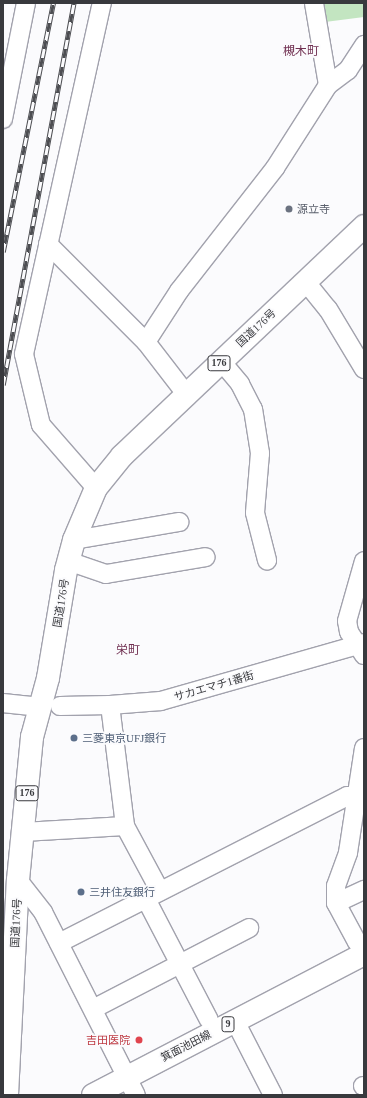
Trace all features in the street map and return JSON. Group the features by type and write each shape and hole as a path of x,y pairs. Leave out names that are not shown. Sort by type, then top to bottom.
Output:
{"main road":[{"name":"国道176号","path":"7,1095 18,880 32,737 50,706 48,678 68,561 74,540 96,488 122,456 364,226"},
{"name":"箕面池田線","path":"93,1095 131,1086 235,1021 364,954"}],"street":[{"path":"3,119 6,93 26,3"},
{"path":"96,488 41,426 24,354 102,3"},
{"path":"314,3 328,85"},
{"path":"146,342 179,291 275,168 328,85 348,70 364,45"},
{"path":"48,244 146,342 186,394"},
{"path":"305,282 328,309 364,370"},
{"path":"221,361 240,384 253,409 260,453 255,513 267,560"},
{"path":"74,540 179,522"},
{"path":"68,561 106,574 206,557"},
{"path":"362,648 350,632 347,621 364,561"},
{"name":"サカエマチ1番街","path":"3,703 50,706 110,705 160,701 362,648"},
{"path":"110,705 125,826 180,964 209,1020"},
{"path":"364,748 360,796 348,853 336,886 336,903 357,942 364,949"},
{"path":"59,943 347,796 360,796"},
{"path":"23,832 125,826"},
{"path":"18,880 43,912 131,1086"},
{"path":"336,903 364,890"},
{"path":"93,1009 248,928"},
{"path":"235,1021 273,1095"}],"green space":[{"path":"322,3 364,3 364,17 325,22"}],"railway":[{"path":"3,252 53,3"},
{"path":"3,385 74,3"}],"place":[{"name":"源立寺","path":"289,209"},
{"name":"三菱東京UFJ銀行","path":"74,738"},
{"name":"三井住友銀行","path":"81,892"},
{"name":"吉田医院","path":"139,1040"}],"district":[{"name":"槻木町","path":"301,52"},
{"name":"栄町","path":"128,651"}]}
